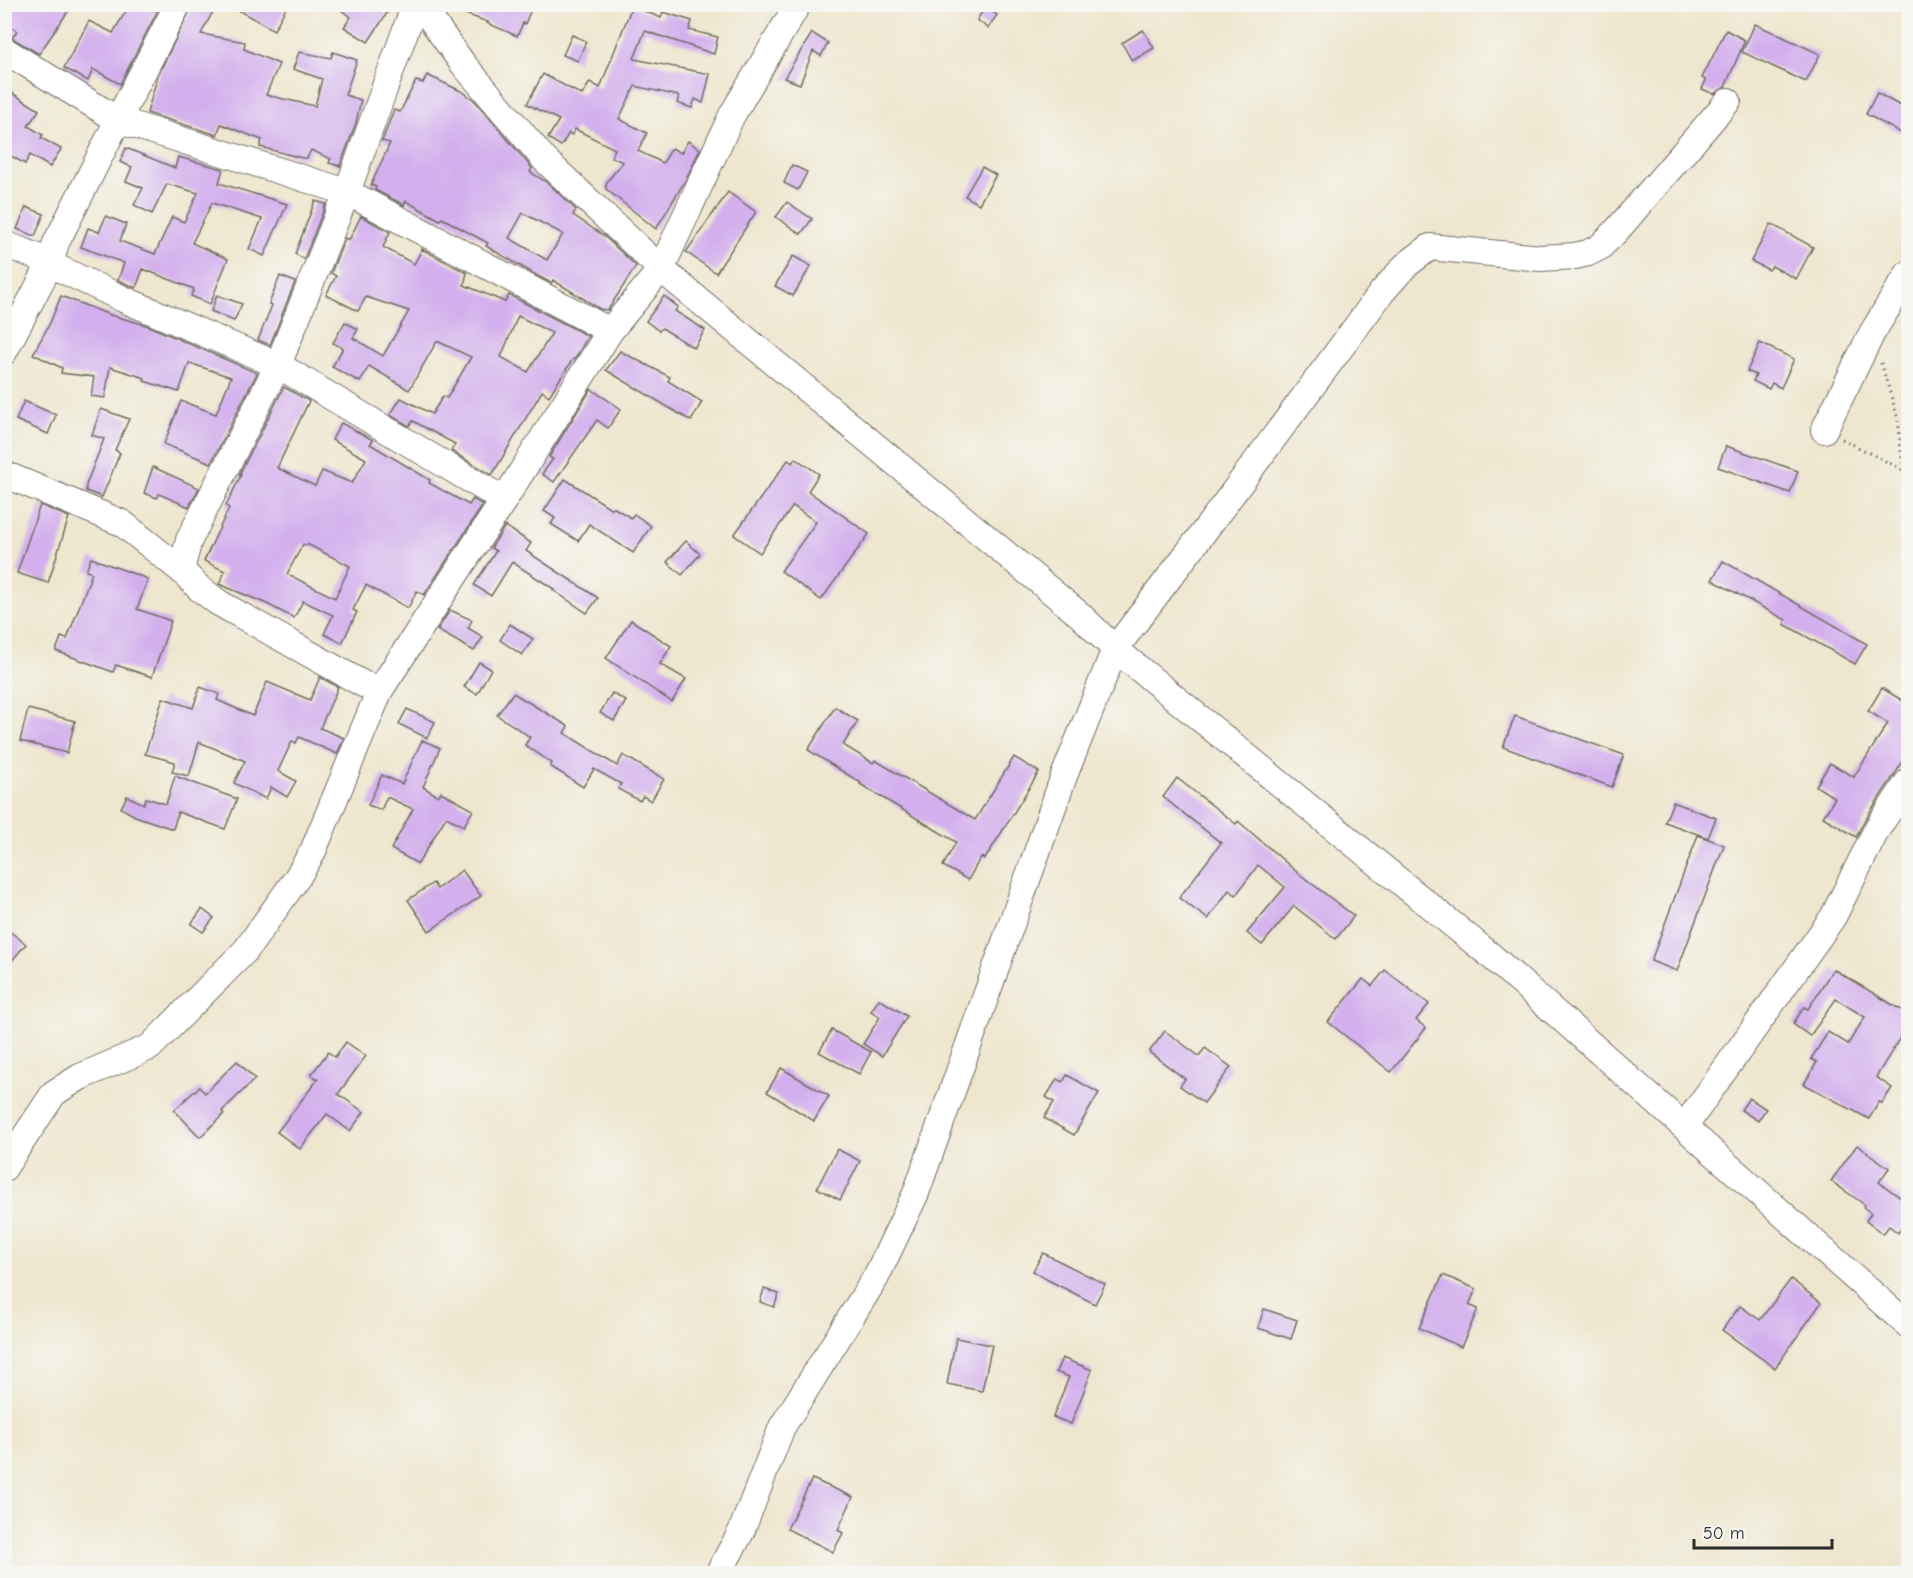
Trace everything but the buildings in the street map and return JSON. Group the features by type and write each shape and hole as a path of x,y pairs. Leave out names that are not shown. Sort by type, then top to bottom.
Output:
{"street":[{"path":"4,352 51,263 56,243 178,4"},
{"path":"181,570 189,540 278,365 347,192 415,4"},
{"path":"420,4 464,64 545,160 661,269 1080,615 1115,649 1490,955 1908,1325"},
{"path":"4,1168 54,1093 80,1077 150,1047 246,950 297,878 313,851 380,690 504,500 610,331 661,269 732,115 798,4"},
{"path":"4,50 118,120 347,192 610,331"},
{"path":"718,1574 741,1532 782,1427 876,1277 916,1193 1064,776 1115,649 1382,291 1405,266 1430,247 1541,258 1575,256 1600,247 1728,101"},
{"path":"4,244 51,263 123,299 278,365 504,500"},
{"path":"1824,430 1872,333 1908,274"},
{"path":"4,474 122,523 219,603 363,684 380,690"},
{"path":"1685,1126 1833,917 1877,829 1905,791"}],"path":[{"path":"1872,333 1898,419 1902,461 1907,472"},
{"path":"1824,430 1907,472"}]}
